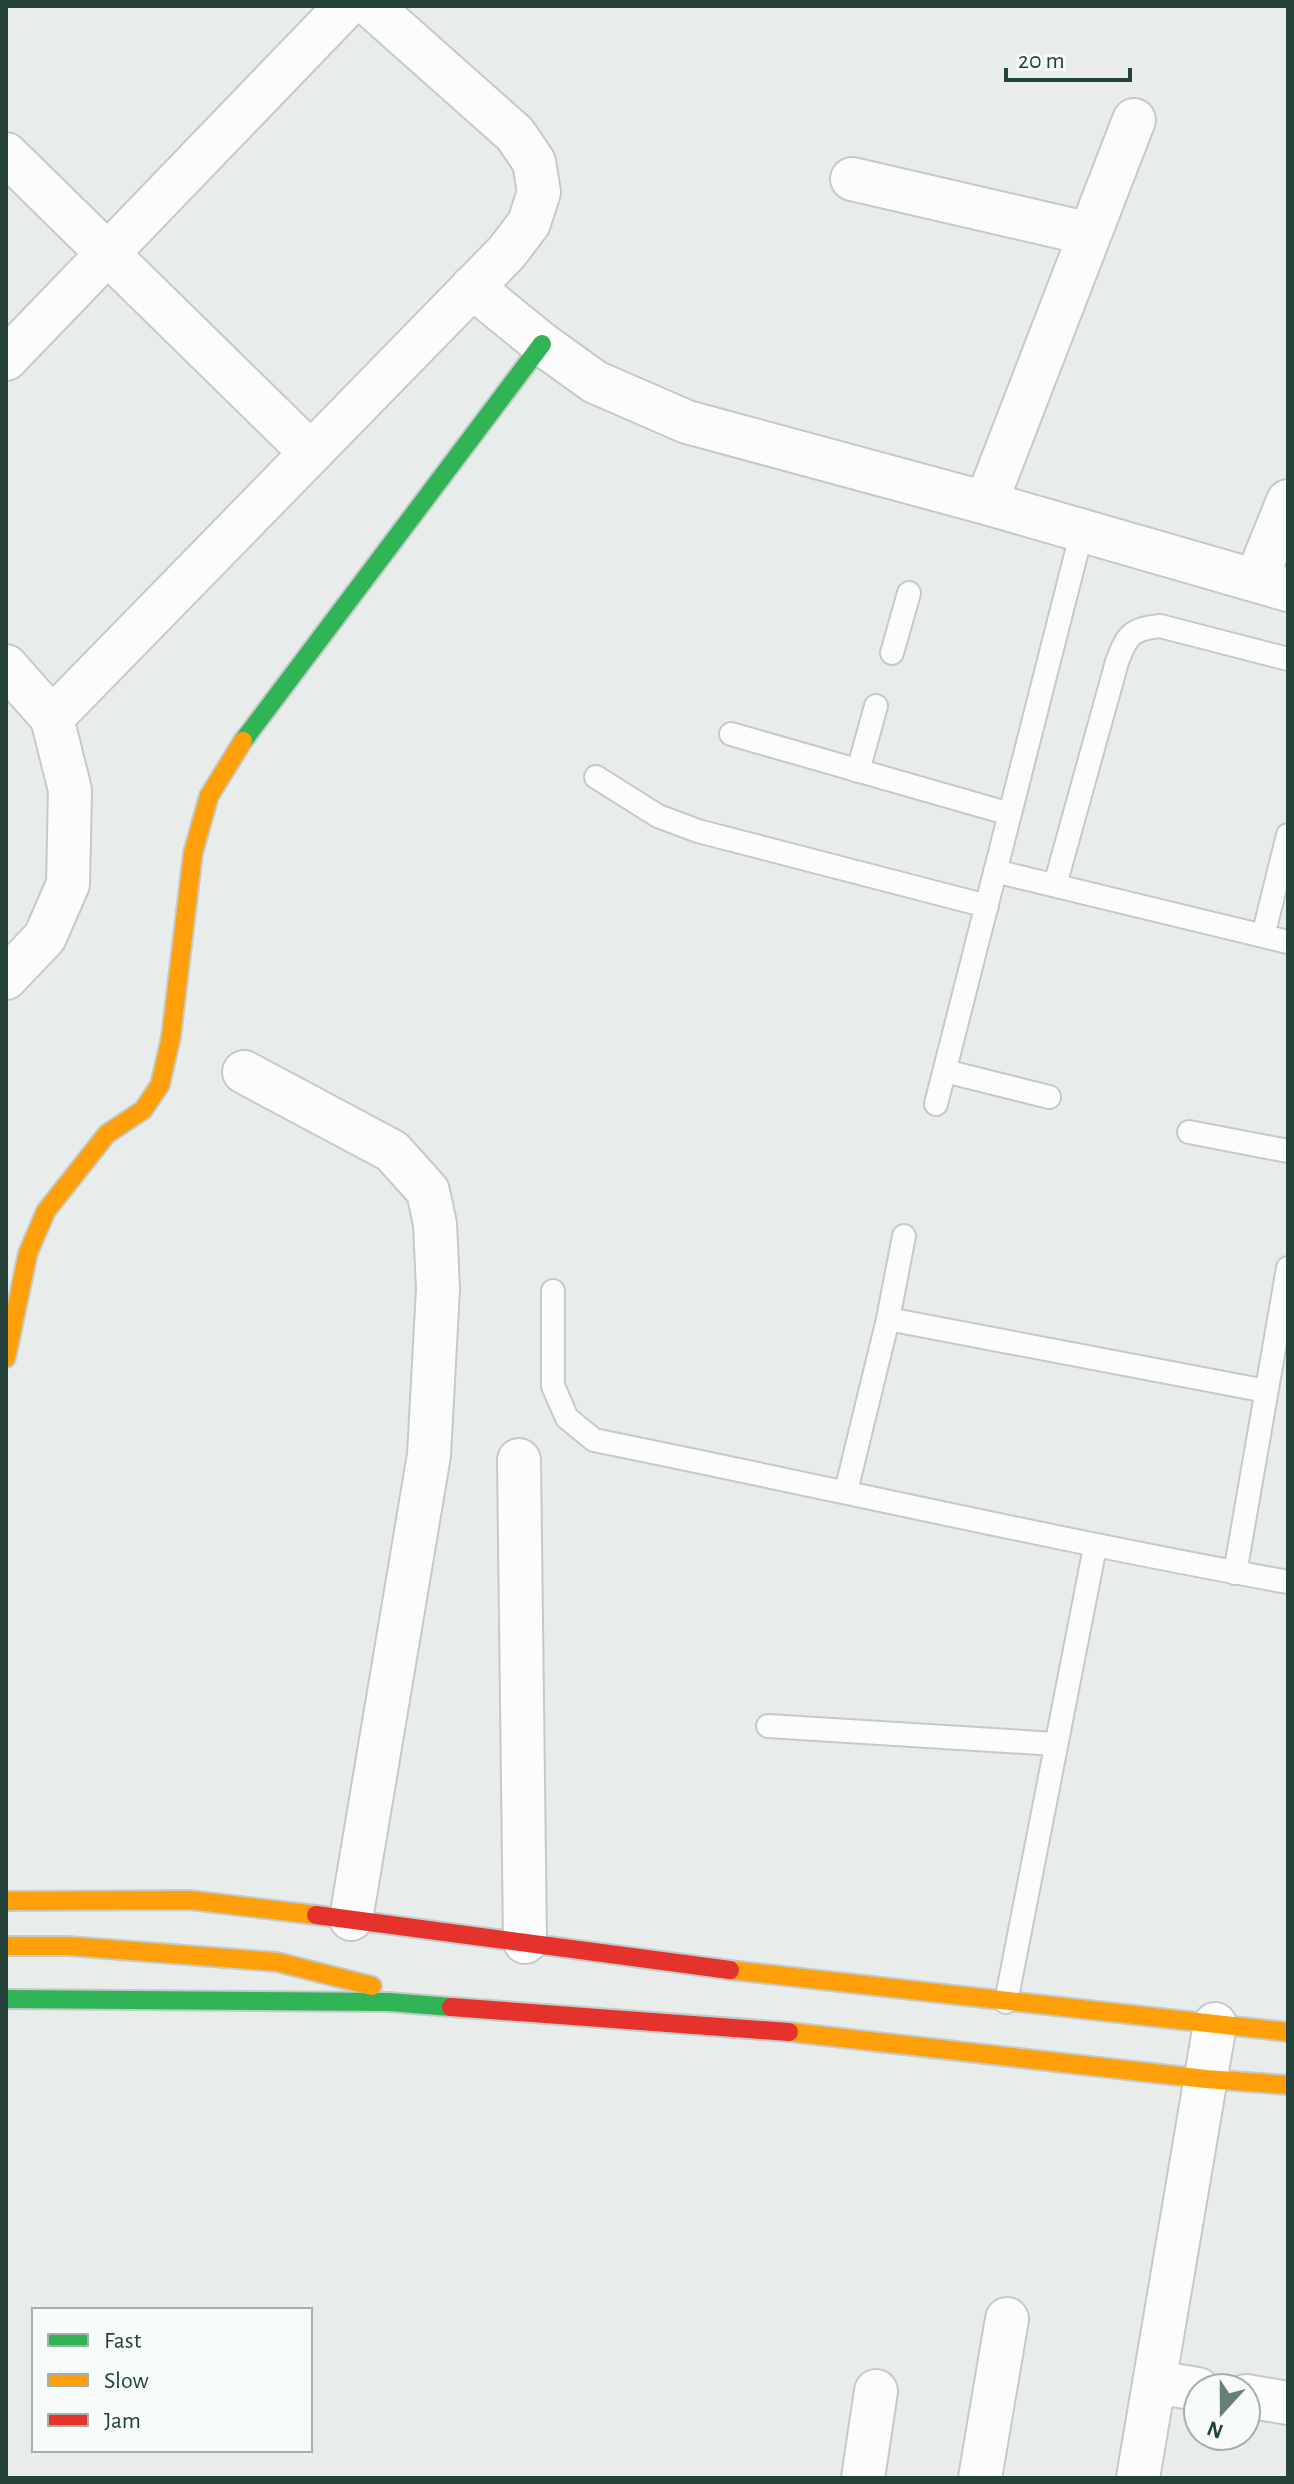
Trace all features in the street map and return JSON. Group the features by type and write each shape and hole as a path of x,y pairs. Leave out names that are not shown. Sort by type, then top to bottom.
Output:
{"main road":[{"path":"6,1355 28,1253 46,1211 107,1134 143,1110 160,1085 171,1037 193,853 209,796 247,734 542,344"},
{"path":"6,1901 189,1900 770,1976 1288,2032"},
{"path":"398,1943 459,1933"},
{"path":"6,1946 68,1946 277,1962 450,2006"},
{"path":"277,1962 322,1955"},
{"path":"6,1999 389,2002 450,2006 839,2036 1206,2079 1288,2085"}],"street":[{"path":"6,359 346,6"},
{"path":"52,718 507,252 529,223 539,192 534,162 515,134 371,6"},
{"path":"986,503 1134,120"},
{"path":"6,154 310,452"},
{"path":"852,179 1090,234"},
{"path":"472,287 595,382 687,422 1272,585 1288,501"},
{"path":"6,666 52,718 70,790 68,884 45,937 6,978"},
{"path":"244,1072 392,1151 428,1191 435,1224 438,1289 429,1455 351,1919"},
{"path":"519,1460 525,1942"},
{"path":"1138,2478 1215,2024"},
{"path":"980,2478 1007,2319"},
{"path":"1154,2382 1182,2386"},
{"path":"863,2478 876,2391"},
{"path":"1262,2399 1288,2403"}],"lane":[{"path":"936,1104 1082,531"},
{"path":"892,653 909,593"},
{"path":"1055,885 1125,639 1139,628 1160,626 1288,659"},
{"path":"858,771 876,706"},
{"path":"731,734 1010,814"},
{"path":"596,777 658,816 698,831 987,906"},
{"path":"1263,936 1288,835"},
{"path":"995,871 1288,942"},
{"path":"945,1071 1049,1097"},
{"path":"1189,1132 1288,1151"},
{"path":"846,1491 888,1319 904,1236"},
{"path":"1235,1573 1288,1268"},
{"path":"553,1291 553,1386 567,1418 594,1440 846,1491 1095,1547 1288,1582"},
{"path":"888,1319 1266,1391"},
{"path":"1006,2002 1095,1547"},
{"path":"768,1726 1056,1744"}],"traffic: fast":[{"path":"243,741 542,344"},
{"path":"6,1999 389,2002 451,2007"}],"traffic: slow":[{"path":"6,1358 28,1253 46,1211 107,1134 143,1110 160,1085 171,1037 193,853 209,796 243,741"},
{"path":"6,1901 189,1900 316,1915"},
{"path":"6,1946 68,1946 277,1962 372,1986"},
{"path":"730,1970 1288,2032"},
{"path":"789,2032 1206,2079 1288,2085"}],"traffic: jam":[{"path":"316,1915 730,1970"},
{"path":"451,2007 789,2032"}]}
